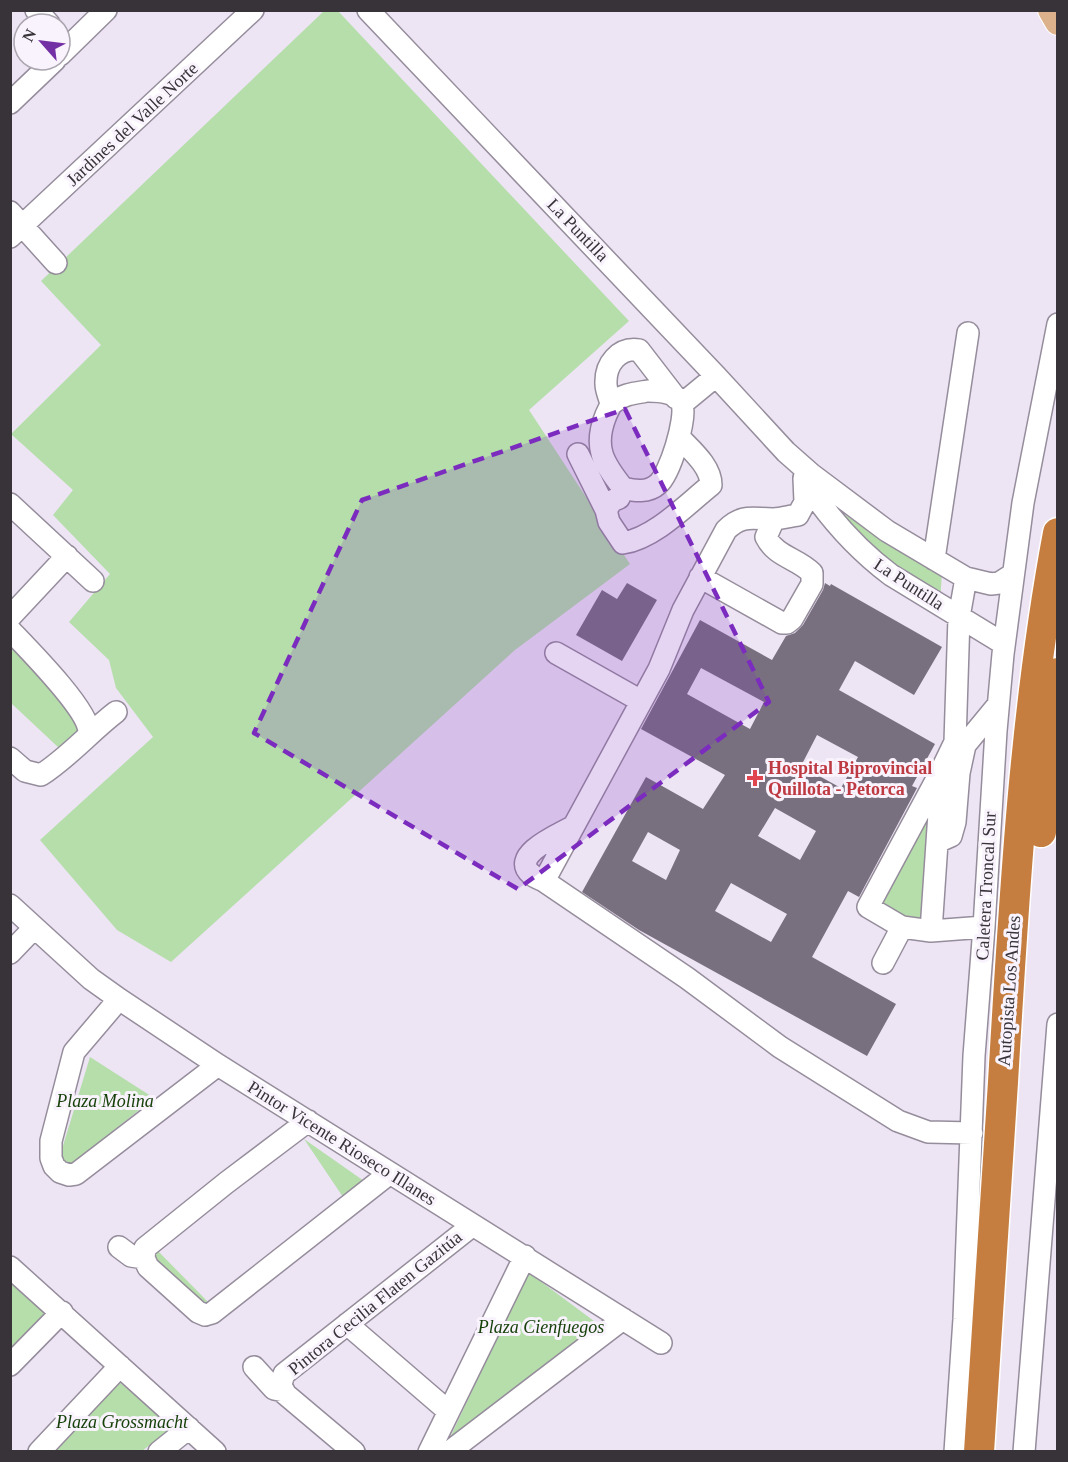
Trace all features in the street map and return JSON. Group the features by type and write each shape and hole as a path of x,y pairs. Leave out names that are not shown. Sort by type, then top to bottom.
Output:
{"highway":[{"name":"Autopista Los Andes","path":"979,1452 1026,748 1058,533"},
{"name":"Autopista Los Andes","path":"999,1452 1032,945 1044,794 1058,673"},
{"path":"1044,794 1058,734"}],"main road":[{"path":"1051,10 1058,22"}],"street":[{"path":"72,38 106,10"},
{"name":"Jardines del Valle Norte","path":"15,225 253,10"},
{"name":"La Puntilla","path":"368,10 786,452 828,489 864,515 966,578 990,584 999,583 1013,574"},
{"path":"12,99 42,72"},
{"path":"15,225 56,263"},
{"name":"Caletera Troncal Sur","path":"956,1452 964,1319 974,1056 998,705 1013,574 1034,440 1058,324"},
{"path":"934,559 968,333"},
{"path":"630,349 639,350 679,401 679,437 672,461 658,484 641,492 623,488 608,470 599,448 603,423 611,403 605,385 608,367 616,356 630,349"},
{"path":"679,401 716,376"},
{"path":"611,403 629,394 648,391 664,392 679,401"},
{"path":"578,454 606,510 609,522 623,543 636,541 656,529 711,485 711,476 705,465 679,437"},
{"name":"La Puntilla","path":"786,452 832,521 875,563 1004,644"},
{"path":"798,515 805,502 804,478"},
{"path":"606,510 612,501 619,498 623,488"},
{"path":"10,504 93,581"},
{"path":"832,521 798,515 774,519 746,518 733,523 726,530 708,577 683,610 659,669 544,882 687,978 780,1047 898,1121 928,1131 972,1133"},
{"path":"708,577 782,623 787,623 792,619 812,584 812,573 806,567 772,549 766,537 774,519"},
{"path":"10,617 67,556"},
{"path":"966,578 959,617 955,742 868,907 902,927 932,931 984,927"},
{"path":"10,630 57,680 84,718 89,732"},
{"path":"556,653 641,701"},
{"path":"942,840 951,836 955,822 959,773 965,745 998,705"},
{"path":"10,758 25,771 41,775 82,743 89,732 116,712"},
{"path":"932,931 942,769"},
{"name":"Pintor Vicente Rioseco Illanes","path":"10,905 91,979 119,999 218,1065 661,1343"},
{"path":"883,963 902,927"},
{"path":"10,953 34,928"},
{"path":"119,999 74,1052 51,1141 51,1158 54,1166 60,1172 69,1175 76,1174 218,1065"},
{"path":"1024,1452 1049,1225 1058,1024"},
{"path":"308,1121 146,1248 144,1258 148,1267 208,1322 212,1313 390,1173"},
{"name":"Pintora Cecilia Flaten Gazitúa","path":"282,1387 284,1374 473,1225"},
{"path":"119,1247 130,1256 144,1258"},
{"path":"429,1452 525,1256"},
{"path":"10,1267 215,1452"},
{"path":"10,1365 62,1312"},
{"path":"450,1452 624,1319"},
{"path":"347,1324 448,1411"},
{"path":"39,1452 120,1366"},
{"path":"254,1367 274,1389 282,1387 354,1452"},
{"path":"159,1452 189,1428"}],"highlighted area":[{"path":"625,409 769,702 518,889 254,733 362,500"}],"green space":[{"path":"324,11 338,11 629,321 529,410 630,564 515,650 171,962 117,930 40,840 153,737 116,688 109,660 69,622 110,574 53,515 73,490 11,434 101,345 41,281"},
{"path":"841,512 895,548 942,573 940,601 898,572 847,522"},
{"path":"10,643 51,682 81,730 59,748 11,703"},
{"path":"927,812 932,815 924,917 915,923 885,908 881,898"},
{"name":"Plaza Molina","path":"90,1057 154,1098 67,1168 59,1159"},
{"path":"304,1139 364,1181 343,1197"},
{"path":"157,1250 210,1304 202,1301 155,1259"},
{"name":"Plaza Cienfuegos","path":"528,1272 598,1324 447,1444"},
{"path":"11,1279 52,1313 11,1355"},
{"name":"Plaza Grossmacht","path":"118,1381 173,1427 142,1451 51,1452"}],"building":[{"path":"627,583 657,600 622,661 576,635 602,590 617,599"},
{"path":"825,583 830,586 831,584 942,647 914,695 855,661 839,690 935,744 912,786 917,788 859,897 848,891 812,957 896,1004 867,1056 639,930 582,892 646,777 703,809 725,775 641,729 700,620 772,660 786,636 795,633 803,625","holes":["701,668 764,702 750,729 687,694","817,735 858,757 841,788 801,766","775,808 816,831 800,860 758,836","648,832 680,850 666,880 632,861","731,883 787,914 771,942 715,911"]}],"place":[{"name":"Hospital Biprovincial Quillota - Petorca","path":"755,778"}]}
